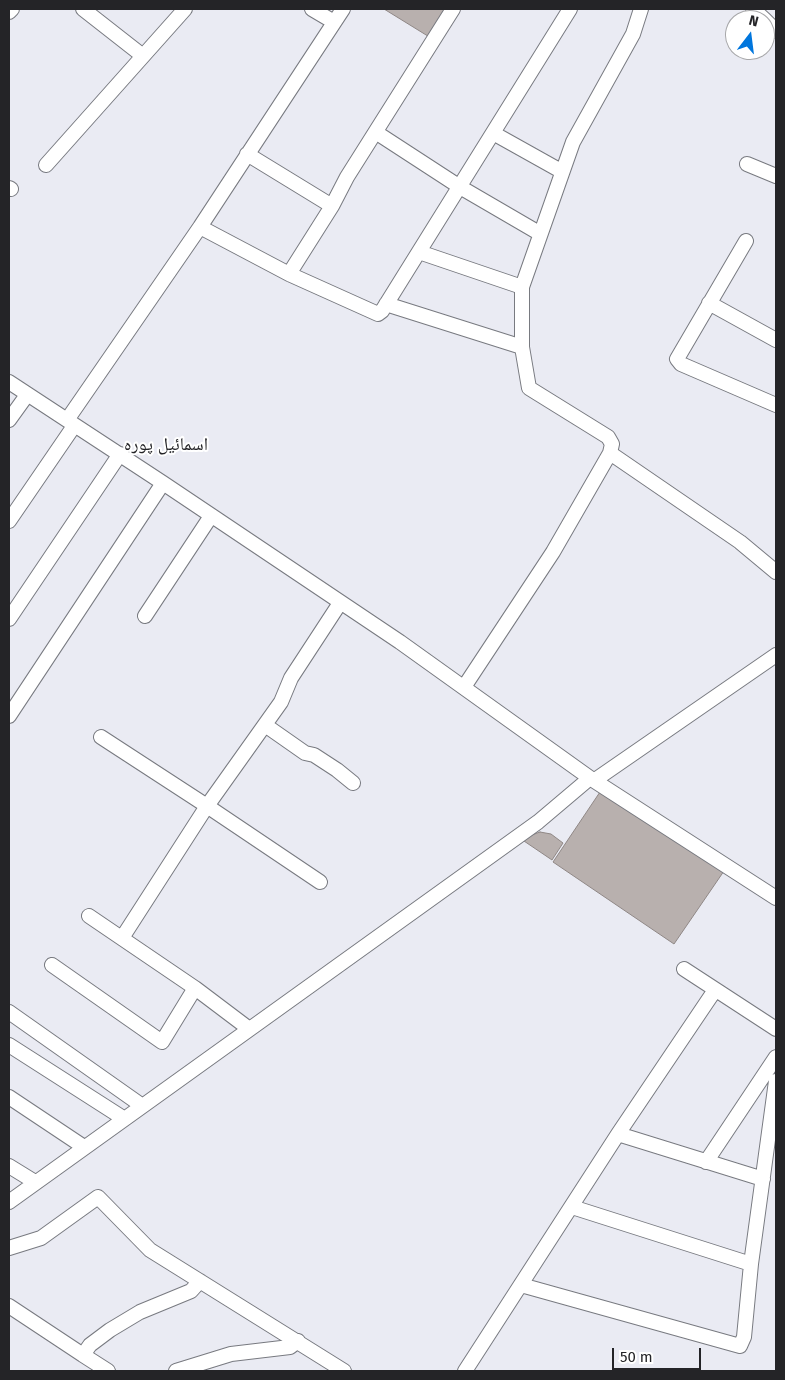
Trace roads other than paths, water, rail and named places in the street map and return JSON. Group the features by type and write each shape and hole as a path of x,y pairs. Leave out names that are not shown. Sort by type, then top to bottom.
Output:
{"street":[{"path":"9,12 12,9"},
{"path":"83,9 143,56"},
{"path":"46,165 185,9"},
{"path":"312,9 334,22"},
{"path":"9,521 70,423 343,9"},
{"path":"289,274 332,206 347,177 453,9"},
{"path":"200,227 289,274 378,314 382,311 570,9"},
{"path":"464,687 553,552 610,453 612,444 608,437 529,388 522,347 522,287 539,233 573,142 633,34 642,9"},
{"path":"377,132 460,187 539,233"},
{"path":"494,133 562,171"},
{"path":"247,154 332,206"},
{"path":"747,164 776,176"},
{"path":"746,241 677,359 681,364 776,405"},
{"path":"418,252 522,287"},
{"path":"709,303 776,340"},
{"path":"386,304 522,347"},
{"path":"9,382 163,482 464,687 592,779 776,898"},
{"path":"9,420 28,394"},
{"path":"610,453 740,542 776,572"},
{"path":"9,619 120,454"},
{"path":"9,716 163,482"},
{"path":"145,616 211,516"},
{"path":"122,938 208,806 281,702 291,678 340,603"},
{"path":"9,1202 248,1028 538,822 592,779 776,655"},
{"path":"265,725 304,753 314,755 337,770 353,783"},
{"path":"101,737 208,806 320,882"},
{"path":"89,916 195,988 248,1028"},
{"path":"52,965 162,1042 195,988"},
{"path":"684,969 776,1029"},
{"path":"465,1371 618,1134 716,990"},
{"path":"9,1012 141,1105"},
{"path":"9,1044 123,1118"},
{"path":"706,1162 776,1057"},
{"path":"521,1285 740,1346 744,1337 751,1264 773,1123 776,1081"},
{"path":"9,1097 84,1147"},
{"path":"618,1134 763,1179"},
{"path":"9,1166 35,1182"},
{"path":"9,1248 42,1238 98,1197 150,1250 344,1371"},
{"path":"572,1207 751,1264"},
{"path":"83,1356 90,1345 110,1330 140,1312 191,1291 200,1281"},
{"path":"9,1306 108,1371"},
{"path":"176,1371 231,1354 290,1347 298,1341"}],"district":[{"name":"اسمائیل پورہ","path":"166,445"}]}
